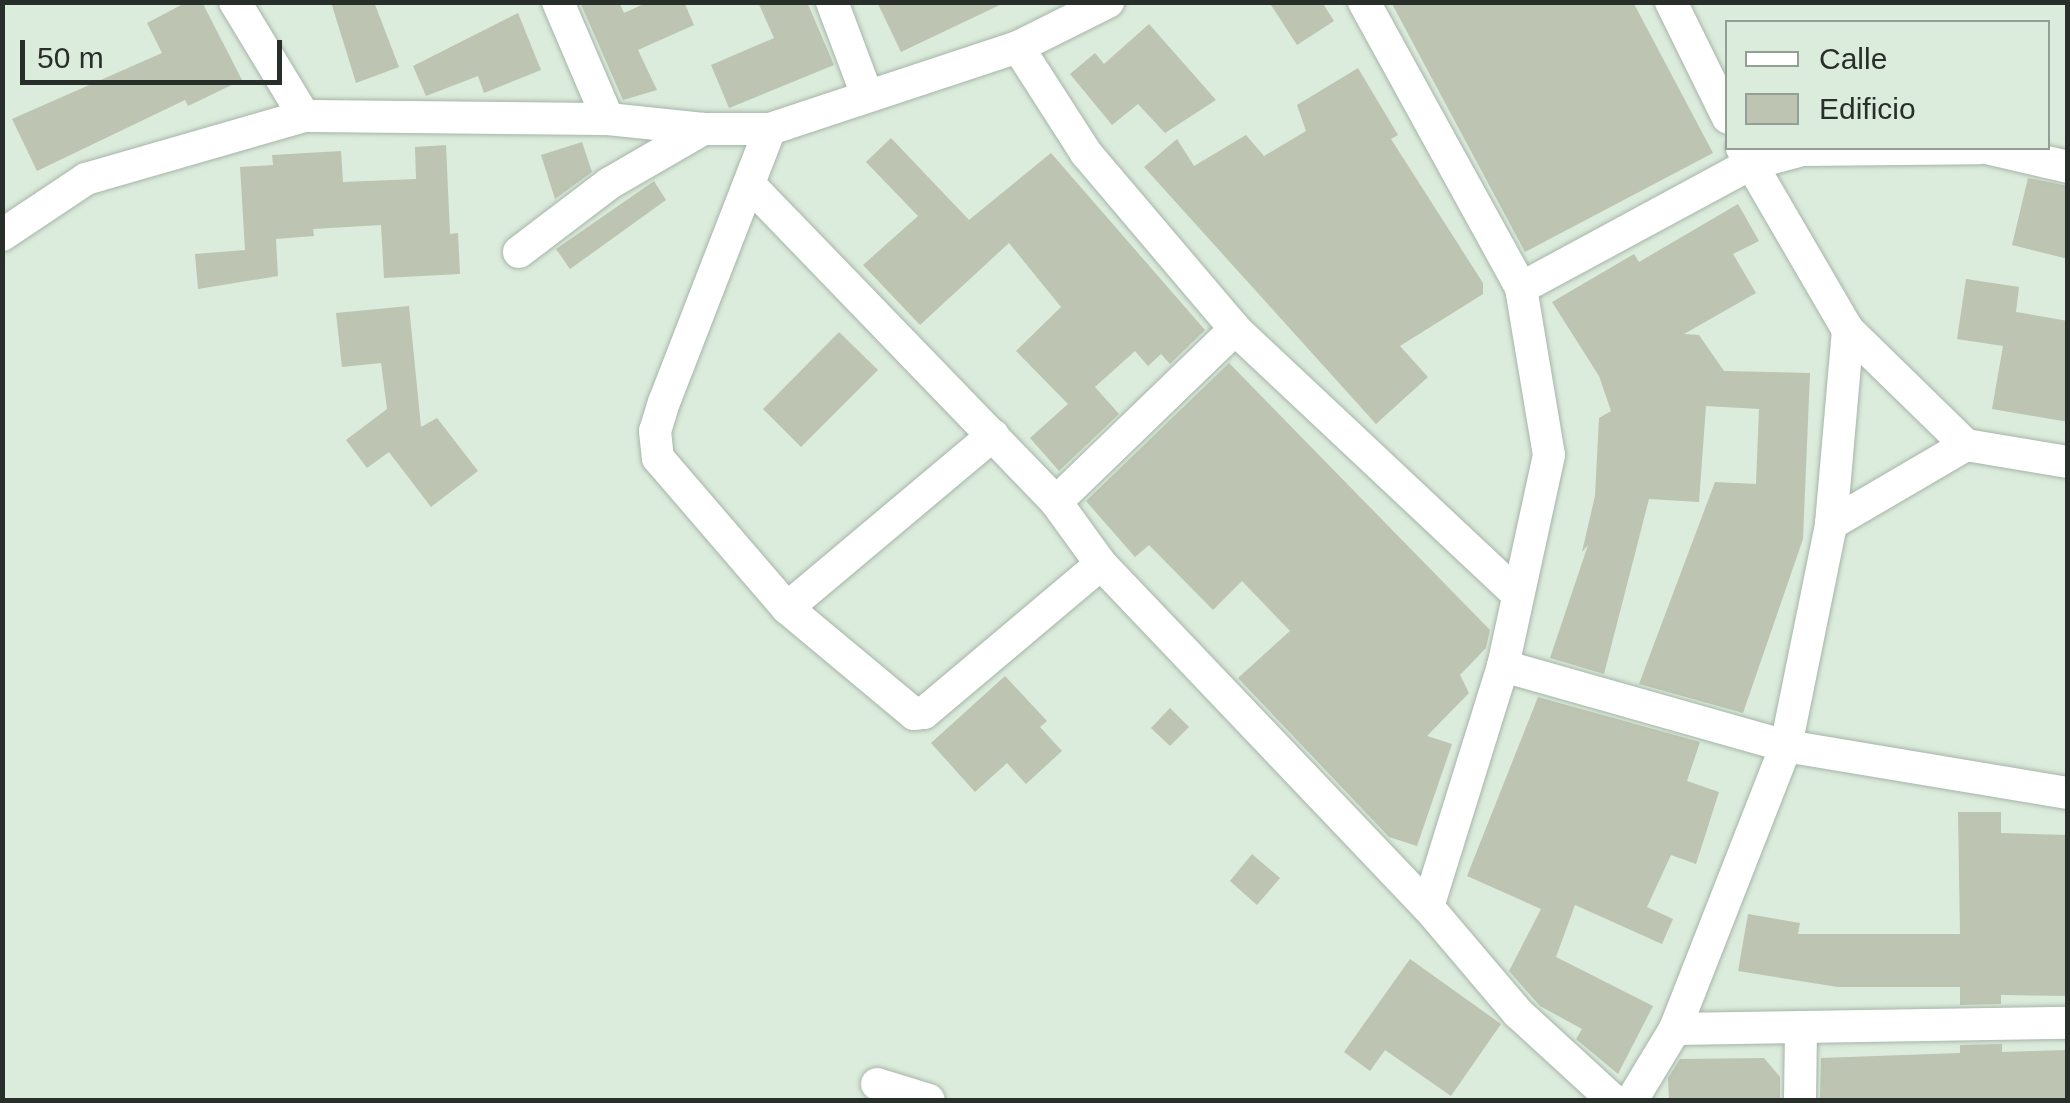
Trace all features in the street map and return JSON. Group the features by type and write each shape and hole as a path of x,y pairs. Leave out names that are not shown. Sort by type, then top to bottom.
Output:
{"street":[{"path":"234,2 304,116"},
{"path":"558,2 608,119"},
{"path":"832,2 868,95"},
{"path":"2,235 86,179 304,116 608,119 703,128 770,128 1018,47 1108,2"},
{"path":"1364,2 1521,288 1549,455 1502,666 1428,907"},
{"path":"1672,2 1725,112"},
{"path":"1018,47 1086,153 1236,330 1518,595"},
{"path":"519,252 610,183 703,128"},
{"path":"770,128 655,431 658,458 787,608 914,714 924,712 1101,564"},
{"path":"1521,288 1746,156 1802,150"},
{"path":"1992,150 2068,167"},
{"path":"1746,156 1848,330 1966,444 2068,462"},
{"path":"749,184 1056,502 1101,564 1428,907 1518,1013 1613,1100"},
{"path":"1056,502 1236,330"},
{"path":"1632,1100 1675,1029 1786,746 1831,524 1848,330"},
{"path":"787,608 993,435"},
{"path":"1831,524 1966,444"},
{"path":"1502,666 1786,746 2068,793"},
{"path":"1675,1029 2068,1023"},
{"path":"1800,1100 1801,1027"},
{"path":"877,1084 930,1100"}],"building":[{"path":"187,2 202,2 242,80 188,106 185,100 37,171 12,119 162,53 147,23"},
{"path":"331,2 374,2 399,67 356,83"},
{"path":"580,2 619,2 624,13 648,2 684,2 694,25 638,50 657,90 623,100"},
{"path":"758,2 807,2 834,65 729,108 711,65 774,38"},
{"path":"877,2 1006,2 901,52"},
{"path":"1269,2 1322,2 1334,21 1297,45"},
{"path":"1391,2 1633,2 1713,153 1525,252"},
{"path":"518,13 541,70 484,93 478,76 426,96 413,66"},
{"path":"1149,24 1216,100 1165,133 1138,104 1112,125 1070,74 1095,53 1104,64"},
{"path":"1358,68 1398,135 1391,139 1483,283 1483,294 1400,346 1428,377 1376,424 1144,167 1177,139 1194,166 1246,135 1264,156 1306,131 1297,105"},
{"path":"891,138 969,220 1051,153 1205,330 1170,364 1161,354 1148,366 1135,351 1095,387 1119,414 1059,471 1030,438 1068,404 1016,351 1061,307 1009,243 920,325 863,265 918,216 866,162"},
{"path":"582,142 592,172 555,199 541,155"},
{"path":"446,145 450,234 458,233 460,274 384,278 381,225 313,229 314,236 276,239 278,276 198,289 195,254 245,250 240,167 273,165 272,155 341,151 343,182 416,179 415,147"},
{"path":"2028,178 2068,186 2068,259 2012,245"},
{"path":"654,181 666,200 570,269 556,249"},
{"path":"1738,204 1759,241 1733,254 1756,293 1684,334 1699,335 1724,371 1810,373 1803,539 1743,713 1639,684 1715,482 1756,484 1759,409 1706,406 1699,502 1649,499 1604,674 1550,658 1588,545 1582,552 1595,496 1599,418 1611,411 1599,376 1552,302 1634,254 1639,262"},
{"path":"1966,279 2019,287 2016,312 2068,321 2068,422 1992,409 2003,346 1957,339"},
{"path":"409,306 421,427 437,418 478,471 431,507 389,452 367,468 346,440 387,409 381,363 342,367 336,313"},
{"path":"839,332 878,370 801,447 763,409"},
{"path":"1229,363 1490,630 1486,648 1460,675 1469,693 1427,736 1452,744 1417,846 1389,837 1238,678 1290,631 1242,581 1213,610 1149,545 1135,557 1086,501"},
{"path":"1005,676 1047,721 1040,727 1062,751 1026,784 1007,763 975,792 931,743"},
{"path":"1538,697 1700,742 1687,781 1719,792 1696,864 1671,855 1647,907 1673,919 1662,944 1575,905 1556,957 1653,1006 1618,1074 1576,1039 1582,1029 1540,1006 1509,971 1541,909 1467,876"},
{"path":"1170,708 1189,727 1170,746 1151,728"},
{"path":"1958,812 2001,812 2001,833 2068,835 2068,996 2001,995 2001,1004 1960,1005 1960,987 1838,987 1738,971 1748,914 1800,923 1798,934 1960,934"},
{"path":"1252,854 1280,878 1257,905 1230,881"},
{"path":"1410,959 1501,1024 1451,1096 1385,1050 1370,1071 1344,1052"},
{"path":"2002,1044 2002,1052 2068,1050 2068,1100 1820,1100 1821,1058 1960,1053 1960,1045"},
{"path":"1764,1058 1780,1077 1780,1100 1669,1100 1668,1078 1680,1059"}]}
